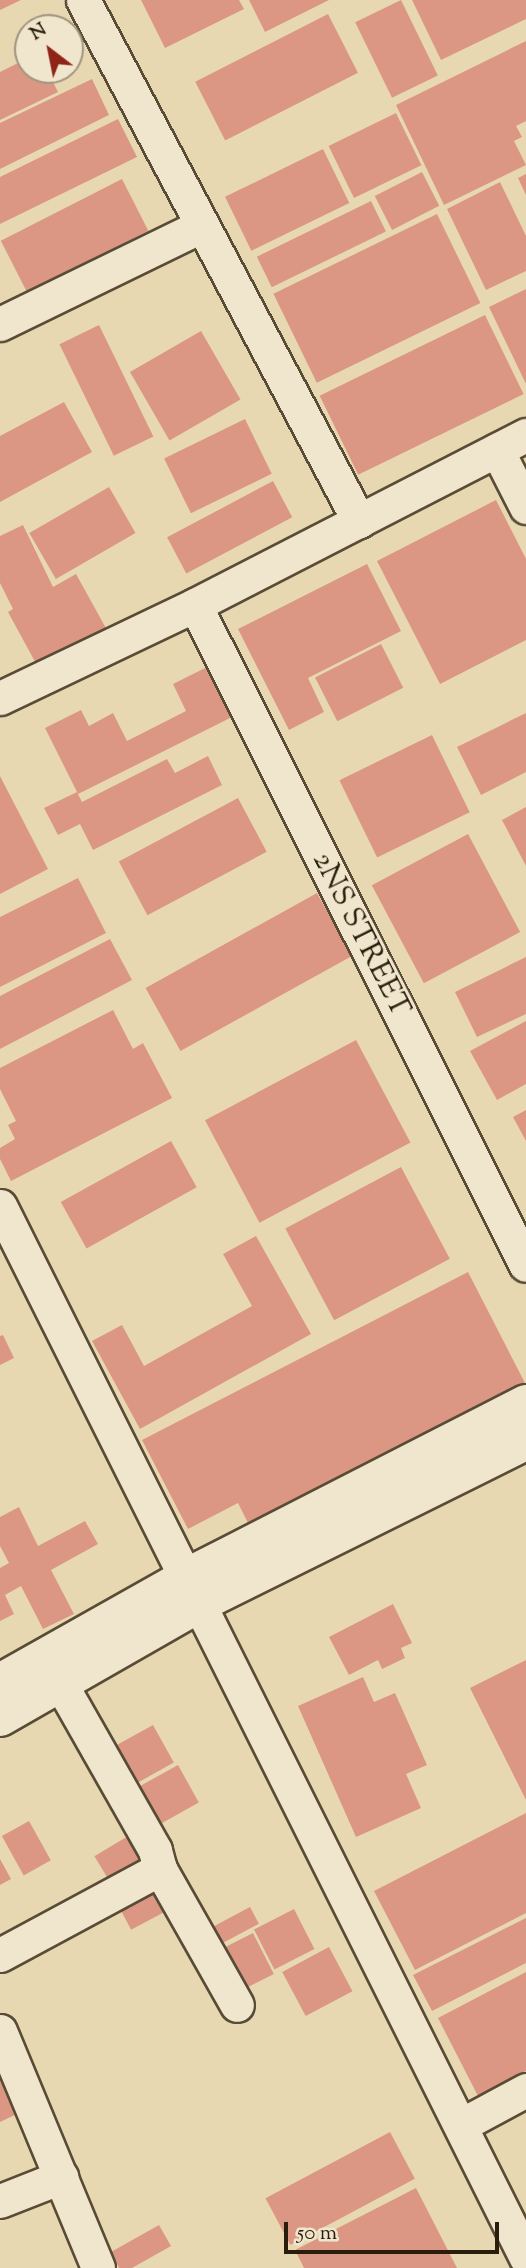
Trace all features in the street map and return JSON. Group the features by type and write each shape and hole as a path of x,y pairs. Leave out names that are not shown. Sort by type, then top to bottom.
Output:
{"main road":[{"path":"0,1717 59,1681 194,1589 526,1404"},
{"path":"0,1683 194,1589 526,1441"}],"street":[{"path":"83,0 199,227 359,521"},
{"path":"0,324 199,227"},
{"path":"0,698 195,605 526,435"},
{"path":"497,450 526,507"},
{"name":"2NS STREET","path":"195,605 526,1265"},
{"path":"0,1206 194,1589 526,2258"},
{"path":"59,1681 155,1850 160,1869 237,2005"},
{"path":"0,1955 160,1869"},
{"path":"0,2031 98,2268"},
{"path":"461,2125 526,2090"},
{"path":"0,2201 61,2176"}],"building":[{"path":"0,0 21,0 0,10"},
{"path":"141,0 239,0 244,9 165,48"},
{"path":"249,0 329,0 265,32"},
{"path":"401,0 438,75 392,98 355,22"},
{"path":"412,0 526,0 526,19 441,60"},
{"path":"328,14 358,73 225,140 195,82"},
{"path":"526,41 526,121 516,126 522,137 514,141 526,165 444,205 396,105"},
{"path":"14,65 14,84 54,84 58,92 0,120 0,72"},
{"path":"92,79 109,115 0,169 0,123"},
{"path":"396,113 421,165 354,198 329,146"},
{"path":"118,119 137,157 0,224 0,177"},
{"path":"323,149 349,203 251,251 225,197"},
{"path":"422,172 439,206 392,230 375,196"},
{"path":"526,174 526,195 518,178"},
{"path":"122,179 148,231 27,292 1,241"},
{"path":"500,182 526,236 526,271 486,290 447,209"},
{"path":"371,201 386,232 272,287 257,257"},
{"path":"437,214 480,303 317,383 273,294"},
{"path":"526,289 526,384 489,307"},
{"path":"485,315 524,394 358,475 320,396"},
{"path":"99,325 153,436 114,456 59,344"},
{"path":"201,331 241,399 169,440 130,372"},
{"path":"64,402 92,452 0,502 0,436"},
{"path":"245,419 272,474 191,513 164,458"},
{"path":"273,481 292,517 186,574 167,537"},
{"path":"109,487 136,533 56,579 29,533"},
{"path":"496,500 526,559 526,640 440,684 377,561"},
{"path":"23,525 53,587 76,574 107,630 39,669 8,612 13,609 0,583 0,536"},
{"path":"367,564 401,631 308,678 324,712 289,730 238,629"},
{"path":"381,644 403,688 337,721 315,678"},
{"path":"211,665 236,715 78,794 45,728 81,710 89,726 113,713 127,741 186,711 173,684"},
{"path":"526,713 526,772 481,795 457,747"},
{"path":"432,735 470,812 377,857 339,780"},
{"path":"208,756 222,785 93,850 80,824 58,835 44,808 77,792 82,802 167,759 175,773"},
{"path":"0,776 48,869 0,894"},
{"path":"238,798 267,852 147,915 119,861"},
{"path":"526,807 526,866 502,820"},
{"path":"468,834 520,932 424,983 372,885"},
{"path":"78,878 106,933 0,987 0,917"},
{"path":"317,893 352,956 180,1051 146,988"},
{"path":"110,939 132,980 0,1049 0,996"},
{"path":"526,957 526,1014 477,1037 455,992"},
{"path":"113,1010 133,1049 143,1043 172,1098 11,1181 0,1159 0,1148 15,1139 8,1125 16,1121 0,1089 0,1068"},
{"path":"526,1021 526,1084 497,1100 470,1051"},
{"path":"356,1040 410,1142 259,1223 205,1120"},
{"path":"526,1110 526,1141 513,1117"},
{"path":"171,1141 197,1187 86,1248 61,1202"},
{"path":"401,1167 450,1259 334,1320 285,1229"},
{"path":"256,1236 311,1334 140,1429 92,1341 122,1325 144,1366 252,1306 223,1254"},
{"path":"468,1272 526,1385 250,1527 238,1503 188,1529 142,1440"},
{"path":"3,1335 14,1358 0,1365 0,1336"},
{"path":"19,1507 38,1546 85,1521 98,1544 51,1570 74,1614 43,1629 21,1586 5,1595 14,1614 0,1621 0,1568 9,1563 0,1546 0,1517"},
{"path":"393,1604 412,1643 401,1648 405,1658 382,1669 378,1660 349,1675 329,1637"},
{"path":"526,1660 526,1800 470,1688"},
{"path":"363,1677 374,1702 395,1693 427,1765 406,1774 421,1808 356,1837 298,1706"},
{"path":"153,1725 174,1763 135,1784 115,1746"},
{"path":"178,1765 199,1803 158,1825 137,1788"},
{"path":"526,1813 526,1913 415,1970 374,1891"},
{"path":"29,1821 51,1860 24,1875 2,1836"},
{"path":"133,1833 153,1866 115,1890 94,1856"},
{"path":"0,1859 11,1879 0,1885"},
{"path":"164,1885 175,1906 131,1930 120,1908"},
{"path":"250,1907 259,1924 222,1943 213,1927"},
{"path":"294,1909 314,1949 274,1970 254,1929"},
{"path":"526,1918 526,1963 432,2011 413,1975"},
{"path":"253,1933 274,1974 242,1990 221,1949"},
{"path":"329,1947 352,1991 306,2016 282,1972"},
{"path":"526,1972 526,2071 478,2096 438,2018"},
{"path":"4,2079 19,2113 0,2122 0,2080"},
{"path":"390,2132 415,2179 290,2245 266,2198"},
{"path":"416,2188 457,2268 304,2268 295,2250"},
{"path":"159,2225 171,2246 132,2268 119,2268 111,2252"}]}
